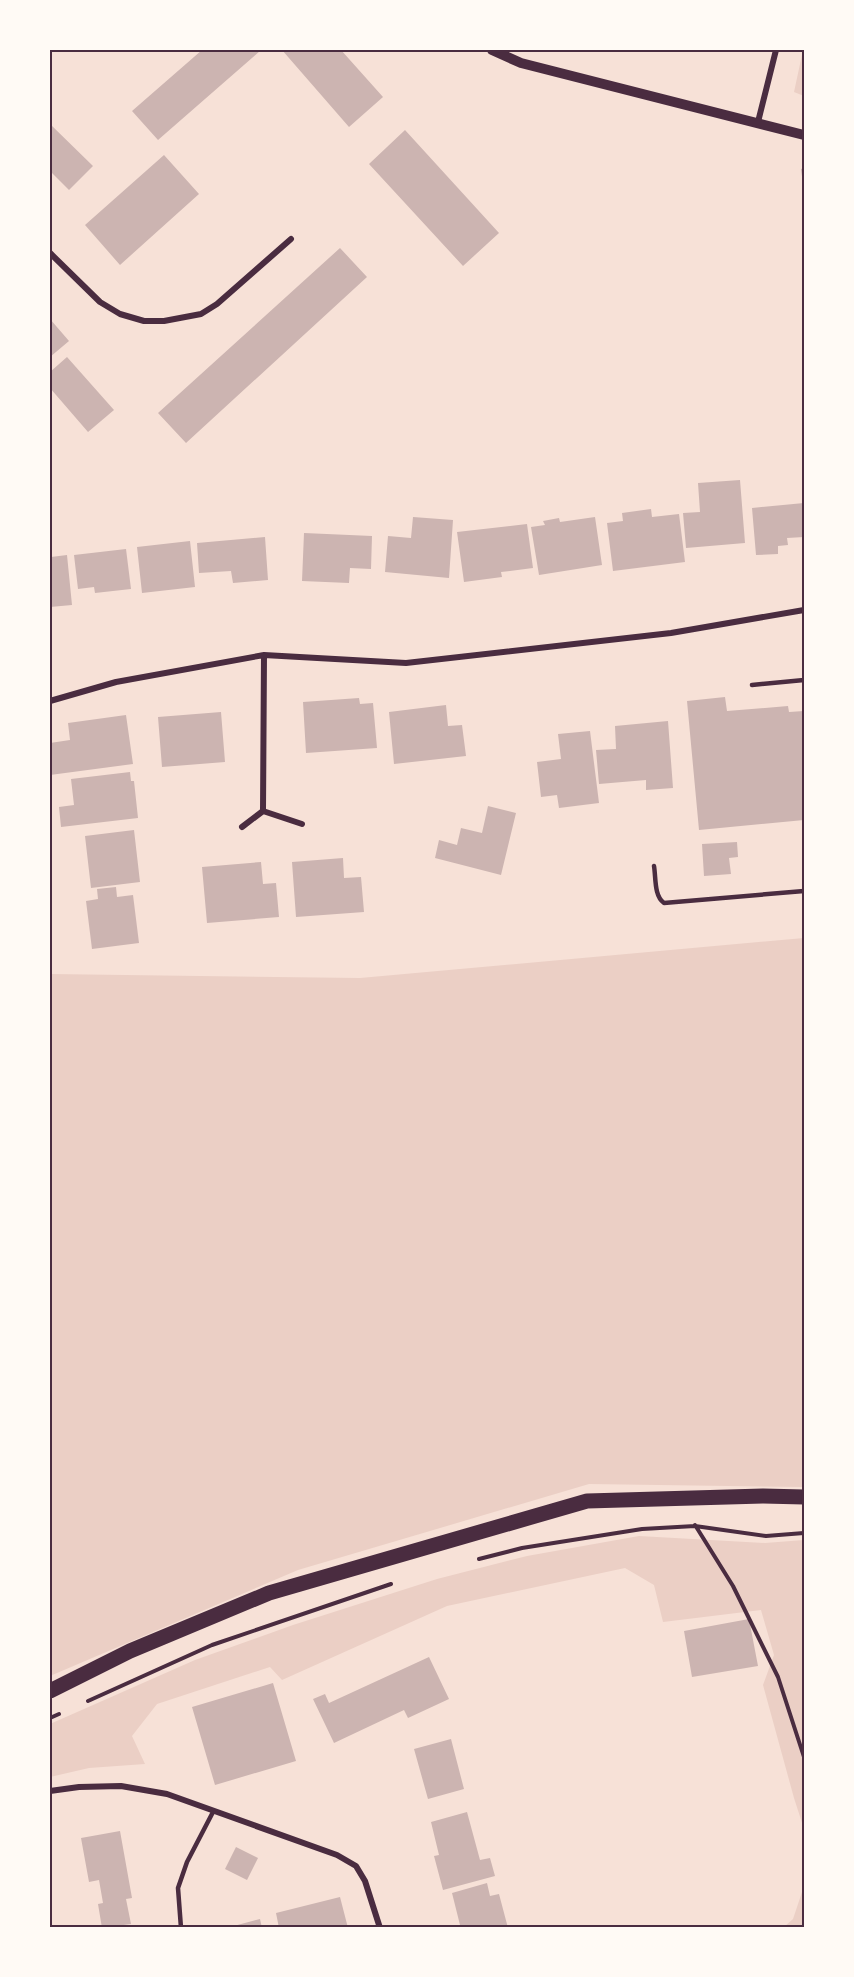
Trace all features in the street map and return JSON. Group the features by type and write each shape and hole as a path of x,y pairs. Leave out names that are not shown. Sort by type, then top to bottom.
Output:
{"main road":[{"path":"50,1691 130,1652 269,1593 587,1501 804,1497"}],"street":[{"path":"492,50 521,63 804,135"},
{"path":"758,122 776,50"},
{"path":"50,253 100,302 120,315 144,321 164,321 201,314 217,304 291,239"},
{"path":"50,701 116,682 264,655 406,663 670,633 804,610"},
{"path":"263,811 264,655"},
{"path":"263,811 302,824"},
{"path":"242,827 263,811"},
{"path":"50,1791 80,1787 121,1786 167,1794 337,1855 356,1866 365,1881 380,1928"}],"lane":[{"path":"752,685 804,680"},
{"path":"654,866 657,894 659,900 664,903 804,891"},
{"path":"181,1928 178,1888 187,1862 213,1812"}],"path":[{"path":"678,1499 733,1586 778,1677 804,1757"},
{"path":"470,1561 522,1548 642,1529 695,1526 766,1536 804,1533"},
{"path":"80,1704 212,1645 396,1582"},
{"path":"50,1718 60,1714"}],"shaded area":[{"path":"804,50 804,96 794,92"},
{"path":"804,938 804,1487 589,1484 298,1570 50,1676 50,974 360,978"},
{"path":"639,1536 765,1543 804,1540 804,1829 763,1685 774,1655 761,1610 663,1622 654,1585 625,1568 447,1606 282,1680 270,1667 157,1704 132,1736 145,1764 89,1768 50,1777 50,1724 195,1660 293,1625 437,1579 527,1556"},
{"path":"804,1886 804,1927 784,1927 793,1919"}],"building":[{"path":"202,50 260,51 158,140 132,111"},
{"path":"282,50 341,50 383,97 349,127"},
{"path":"50,124 93,166 69,190 50,171"},
{"path":"405,130 499,233 463,266 369,164"},
{"path":"164,155 199,194 120,265 85,225"},
{"path":"804,168 804,184 803,184 801,169"},
{"path":"340,248 367,277 186,443 158,413"},
{"path":"50,319 69,341 50,357"},
{"path":"67,357 114,410 88,432 50,388 50,372"},
{"path":"740,480 745,543 686,548 683,513 700,512 698,483"},
{"path":"804,503 804,537 787,538 788,545 778,546 778,554 756,555 752,508"},
{"path":"651,509 652,517 679,514 685,562 613,571 607,523 623,521 622,513"},
{"path":"413,517 453,520 449,578 385,572 388,536 411,538"},
{"path":"595,517 602,565 539,575 531,527 545,525 543,521 559,518 560,522"},
{"path":"527,524 533,568 501,572 502,577 464,582 457,532"},
{"path":"304,533 372,536 371,569 350,568 349,583 302,581"},
{"path":"265,537 268,580 233,583 231,571 199,573 197,543"},
{"path":"190,541 195,587 142,593 137,547"},
{"path":"126,549 131,589 95,593 94,587 78,589 74,555"},
{"path":"67,555 72,605 50,607 51,557"},
{"path":"725,697 727,711 788,706 789,712 804,711 804,820 699,830 687,701"},
{"path":"359,698 360,704 373,703 377,748 306,753 303,702"},
{"path":"446,705 448,726 462,725 466,756 394,764 389,712"},
{"path":"221,712 225,762 162,767 158,717"},
{"path":"126,715 133,764 50,775 50,743 70,740 68,723"},
{"path":"668,721 673,788 646,790 646,780 599,784 596,750 616,749 615,726"},
{"path":"590,731 599,803 559,808 557,795 541,797 537,762 561,759 558,734"},
{"path":"130,772 131,781 134,781 138,818 61,827 59,807 74,805 71,779"},
{"path":"488,806 516,813 501,875 435,858 439,840 457,845 461,828 482,833"},
{"path":"134,830 140,882 91,888 85,836"},
{"path":"737,842 738,857 729,858 731,874 704,876 702,844"},
{"path":"343,858 344,878 361,877 364,912 296,917 292,862"},
{"path":"261,862 263,884 276,883 279,917 207,923 202,867"},
{"path":"116,887 117,897 133,895 139,943 92,949 86,901 98,899 97,889"},
{"path":"749,1619 758,1666 692,1677 684,1631"},
{"path":"429,1657 449,1699 408,1718 404,1710 334,1743 313,1699 325,1694 329,1703"},
{"path":"273,1683 296,1761 215,1785 192,1707"},
{"path":"451,1739 464,1789 428,1799 414,1749"},
{"path":"467,1812 480,1860 490,1858 495,1876 443,1890 434,1856 439,1855 431,1822"},
{"path":"120,1831 132,1898 126,1899 131,1924 102,1928 98,1904 103,1903 99,1880 89,1882 81,1838"},
{"path":"236,1847 258,1858 247,1880 225,1869"},
{"path":"487,1883 490,1896 499,1894 508,1928 452,1928 460,1925 452,1893"},
{"path":"340,1897 348,1928 279,1928 276,1913"},
{"path":"260,1919 262,1928 230,1928 230,1927"}]}
